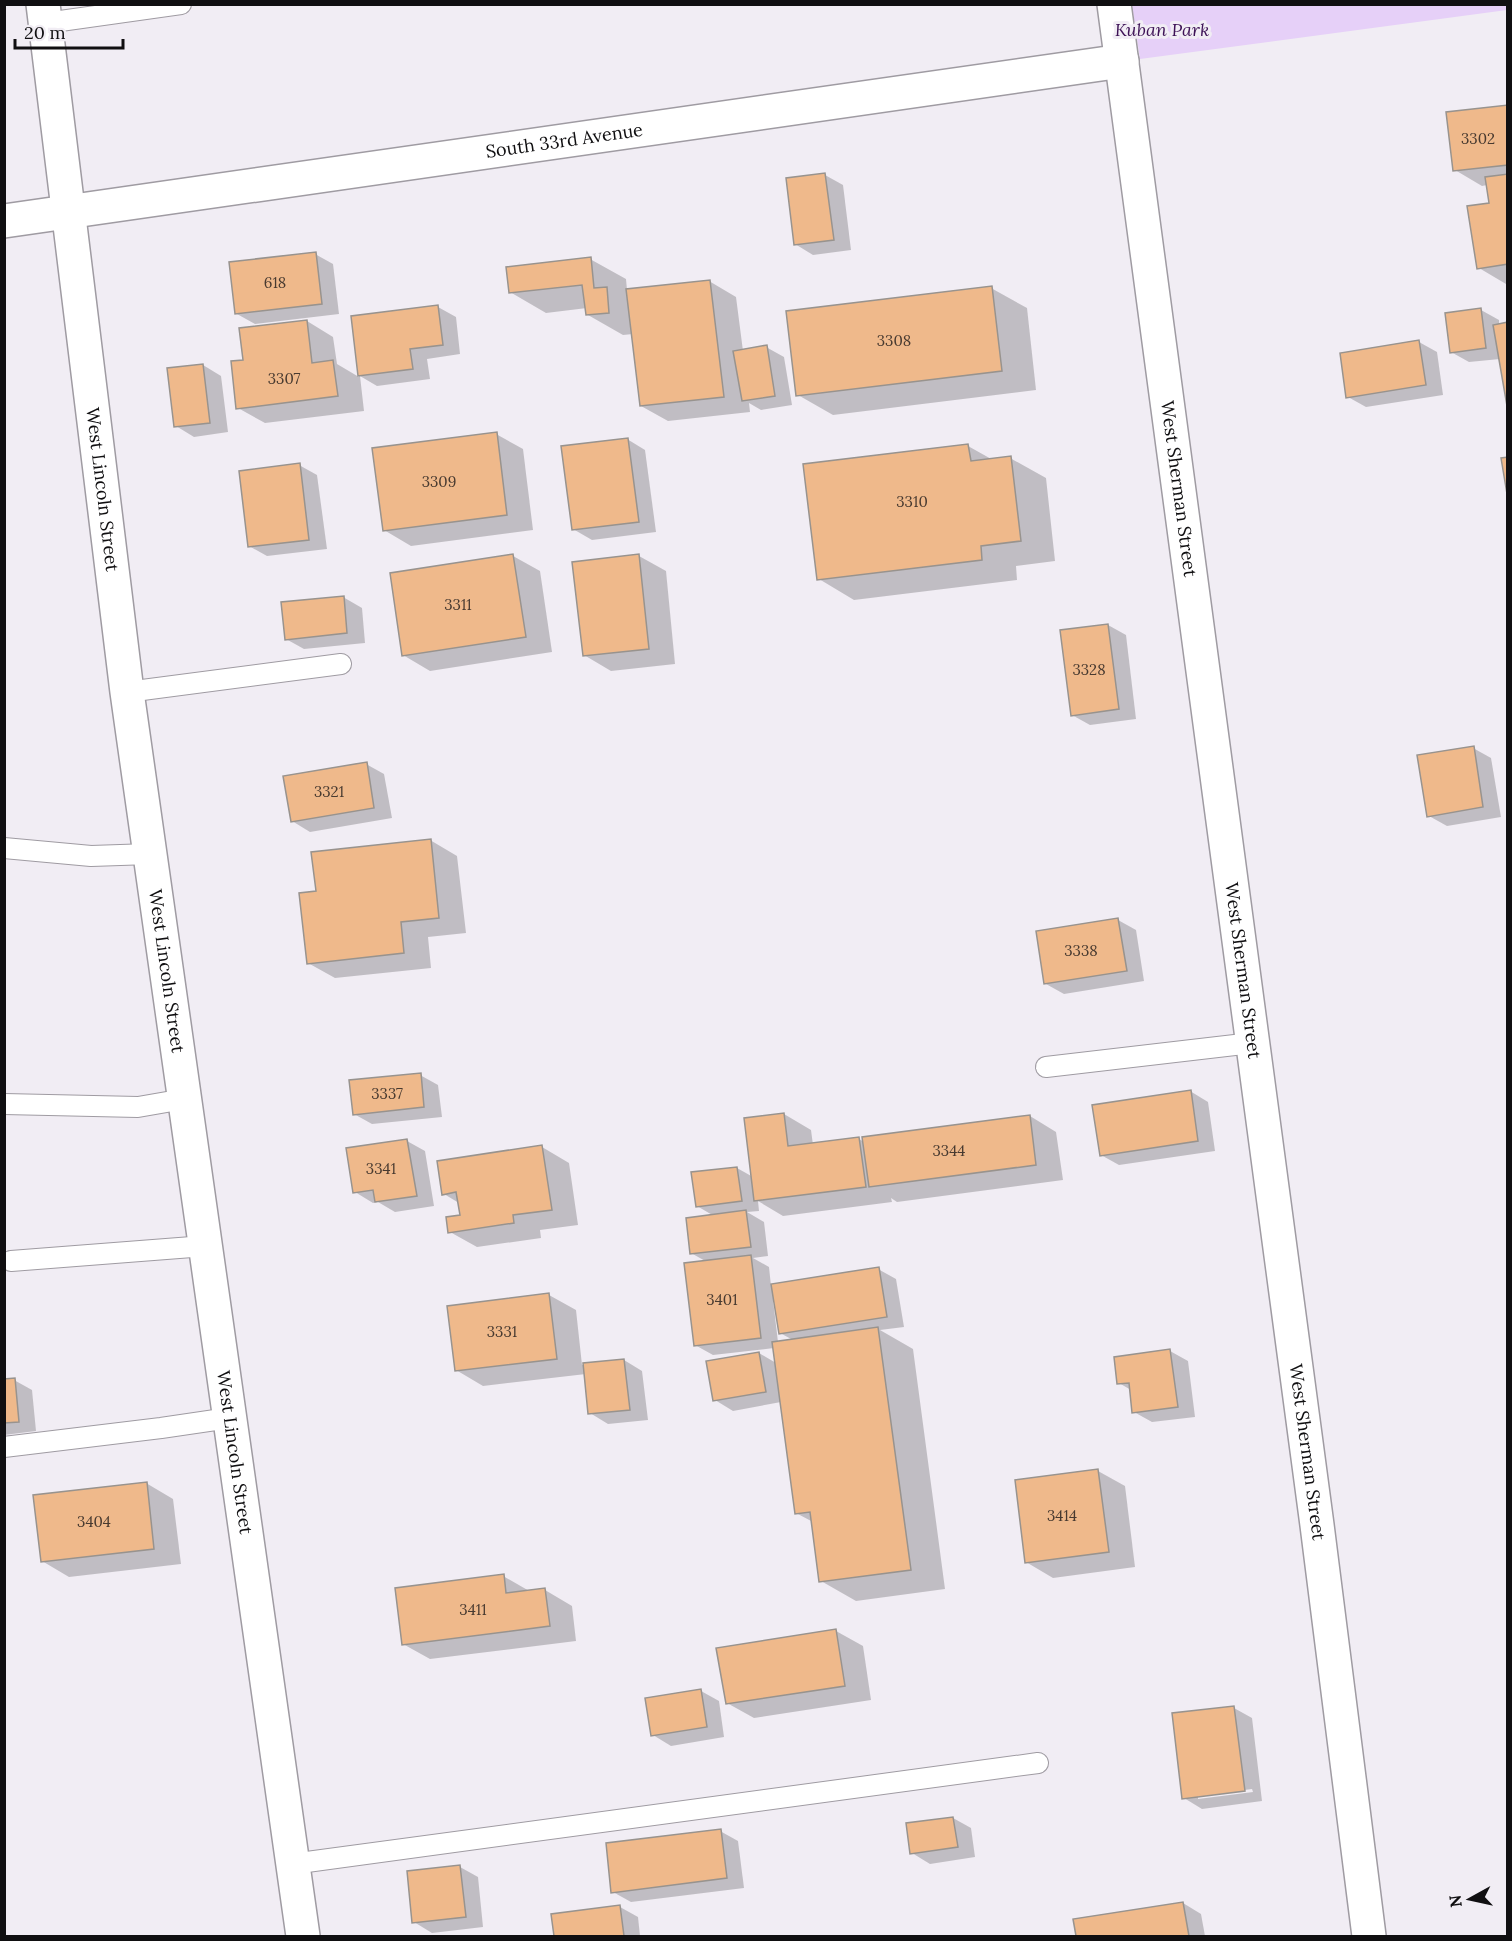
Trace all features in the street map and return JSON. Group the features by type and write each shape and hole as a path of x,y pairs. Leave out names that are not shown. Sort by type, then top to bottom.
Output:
{"street":[{"name":"West Sherman Street","path":"1114,4 1317,1525 1369,1936"},
{"name":"West Lincoln Street","path":"45,14 127,692 303,1936"},
{"name":"South 33rd Avenue","path":"4,221 1122,61"}],"lane":[{"path":"45,14 181,4"},
{"path":"127,692 341,664"},
{"path":"4,848 91,856 150,854"},
{"path":"1046,1067 1252,1043"},
{"path":"4,1104 138,1107 184,1099"},
{"path":"11,1261 205,1246"},
{"path":"4,1448 229,1418"},
{"path":"292,1864 1038,1763"}],"green space":[{"name":"Kuban Park","path":"1507,4 1507,10 1140,59 1132,5"}],"building":[{"path":"1508,105 1508,165 1453,171 1446,112"},
{"path":"825,173 834,240 794,245 786,178"},
{"path":"1508,174 1508,264 1477,269 1467,206 1489,203 1485,177"},
{"path":"316,252 322,304 235,314 229,262"},
{"path":"591,257 594,288 607,287 609,313 586,315 582,285 509,293 506,267"},
{"path":"710,280 724,397 640,406 626,289"},
{"path":"992,286 1002,371 796,396 786,311"},
{"path":"438,305 443,345 410,349 413,369 358,376 351,316"},
{"path":"1481,308 1486,348 1450,353 1445,313"},
{"path":"307,320 312,363 333,360 338,396 236,409 231,361 243,360 239,328"},
{"path":"1508,322 1508,406 1507,406 1493,325"},
{"path":"1419,340 1426,385 1346,398 1340,353"},
{"path":"767,345 775,396 742,401 733,351"},
{"path":"203,364 210,423 174,427 167,368"},
{"path":"497,432 507,515 383,531 372,448"},
{"path":"628,438 639,522 572,530 561,446"},
{"path":"968,444 971,461 1011,456 1021,541 981,546 982,560 817,580 803,464"},
{"path":"1508,457 1508,500 1501,458"},
{"path":"300,463 309,540 248,547 239,471"},
{"path":"513,554 526,637 402,656 390,573"},
{"path":"639,554 649,649 583,656 572,562"},
{"path":"344,596 347,633 285,640 281,602"},
{"path":"1108,624 1119,709 1071,716 1060,630"},
{"path":"1474,746 1483,807 1427,817 1417,755"},
{"path":"367,762 374,808 291,822 283,776"},
{"path":"431,839 439,918 401,922 404,953 307,964 299,893 316,891 311,852"},
{"path":"1118,918 1127,971 1044,984 1036,931"},
{"path":"421,1073 424,1107 353,1115 349,1080"},
{"path":"1191,1090 1198,1141 1100,1156 1092,1105"},
{"path":"784,1113 788,1146 859,1137 866,1187 754,1201 744,1118"},
{"path":"1030,1115 1036,1165 869,1187 862,1137"},
{"path":"407,1139 417,1196 375,1202 373,1190 353,1193 346,1148"},
{"path":"542,1145 552,1210 513,1215 514,1223 448,1233 446,1217 460,1215 456,1192 442,1195 437,1161"},
{"path":"737,1167 742,1201 696,1207 691,1172"},
{"path":"746,1210 751,1247 690,1254 686,1218"},
{"path":"751,1255 761,1338 694,1346 684,1263"},
{"path":"879,1267 887,1317 779,1334 771,1284"},
{"path":"549,1293 557,1359 455,1371 447,1306"},
{"path":"878,1327 911,1570 819,1582 810,1512 795,1514 772,1342"},
{"path":"1170,1349 1178,1407 1132,1413 1129,1383 1117,1384 1114,1357"},
{"path":"759,1352 766,1392 713,1401 706,1361"},
{"path":"624,1359 630,1410 588,1414 583,1363"},
{"path":"15,1378 19,1422 4,1423 4,1379"},
{"path":"1098,1469 1109,1552 1025,1563 1015,1480"},
{"path":"147,1482 154,1549 41,1562 33,1495"},
{"path":"504,1574 506,1593 545,1588 550,1626 402,1645 395,1588"},
{"path":"836,1629 845,1686 726,1704 716,1648"},
{"path":"701,1689 707,1727 651,1736 645,1698"},
{"path":"1234,1706 1245,1791 1182,1799 1172,1713"},
{"path":"953,1817 958,1847 910,1854 906,1823"},
{"path":"721,1829 727,1878 611,1893 606,1843"},
{"path":"460,1865 466,1917 412,1923 407,1871"},
{"path":"1183,1902 1189,1936 1076,1936 1073,1919"},
{"path":"620,1905 624,1936 554,1936 551,1914"}]}
